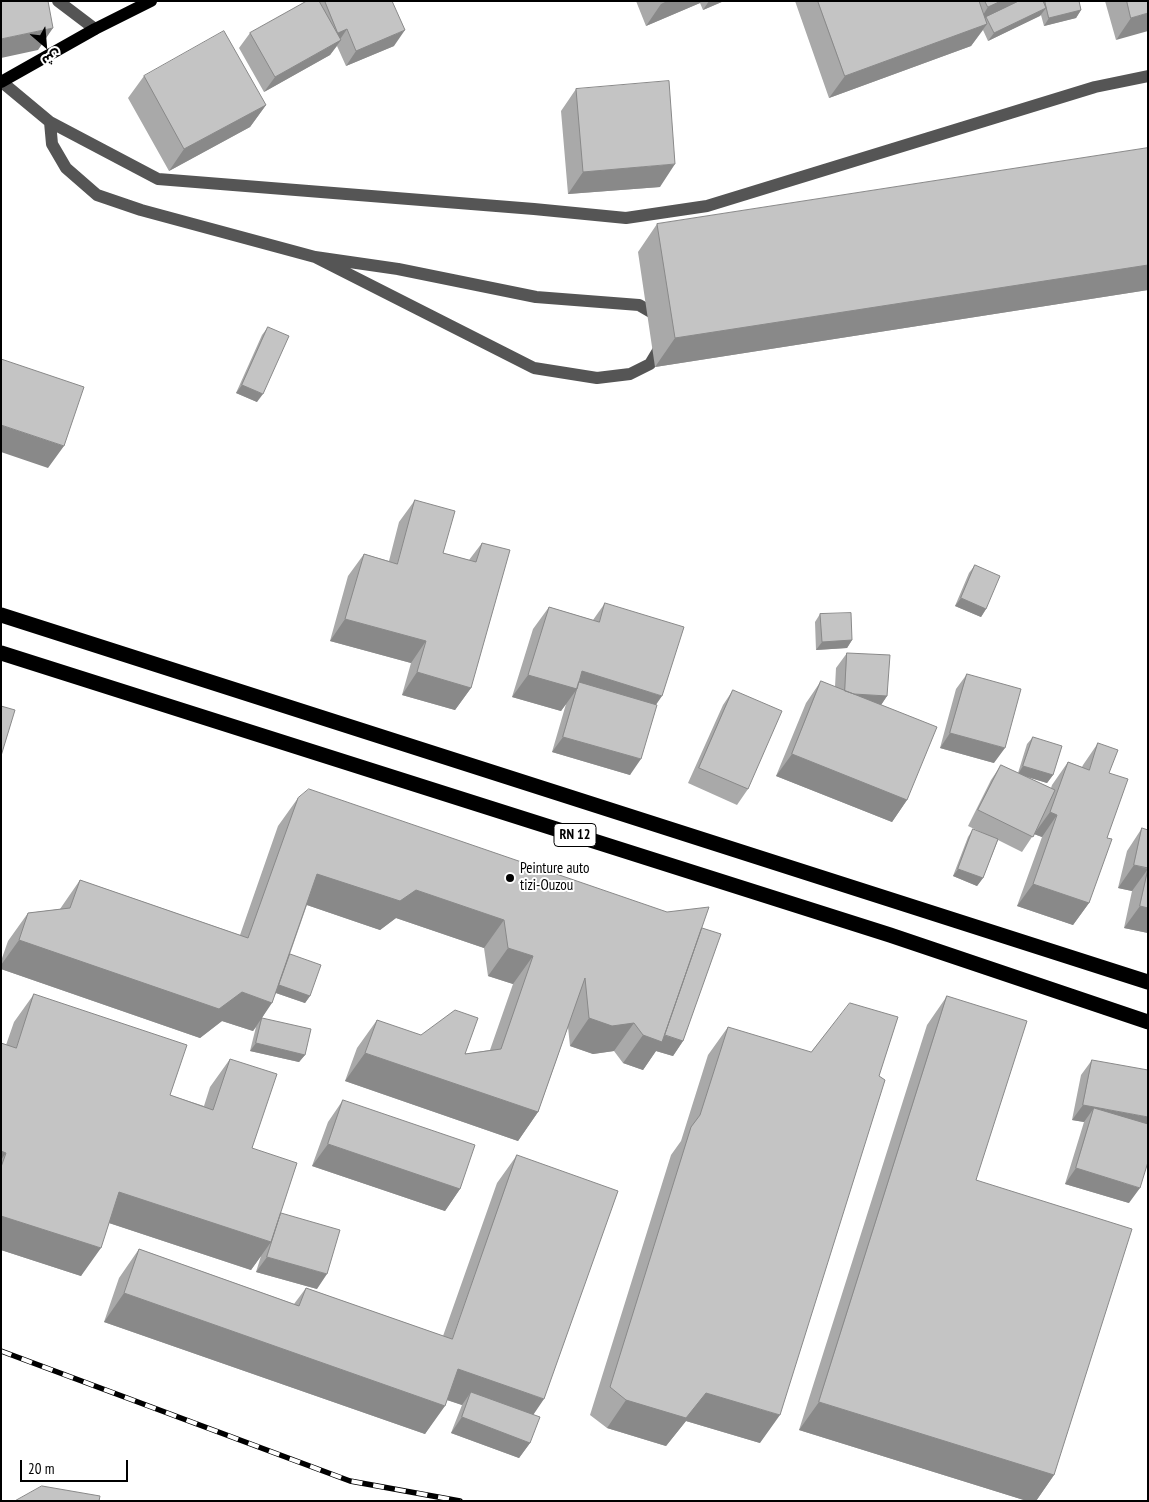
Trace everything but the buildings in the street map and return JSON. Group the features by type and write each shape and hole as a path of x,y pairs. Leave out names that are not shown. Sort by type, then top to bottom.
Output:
{"highway":[{"name":"RN 12","path":"1,615 1148,982"},
{"name":"RN 12","path":"1,652 890,935 1148,1022"}],"main road":[{"path":"2,82 95,29 151,1"}],"street":[{"path":"58,1 95,29"},
{"path":"2,82 50,122 158,179 626,218 708,206 1095,87 1148,76"},
{"path":"50,122 52,144 66,168 97,195 141,210 315,257 398,268 536,297 639,305 658,316 659,349 650,364 630,374 597,378 534,368 315,257"}],"railway":[{"path":"1,1351 350,1481 460,1501"}],"place":[{"name":"Peinture auto tizi-Ouzou","path":"510,878"}]}
